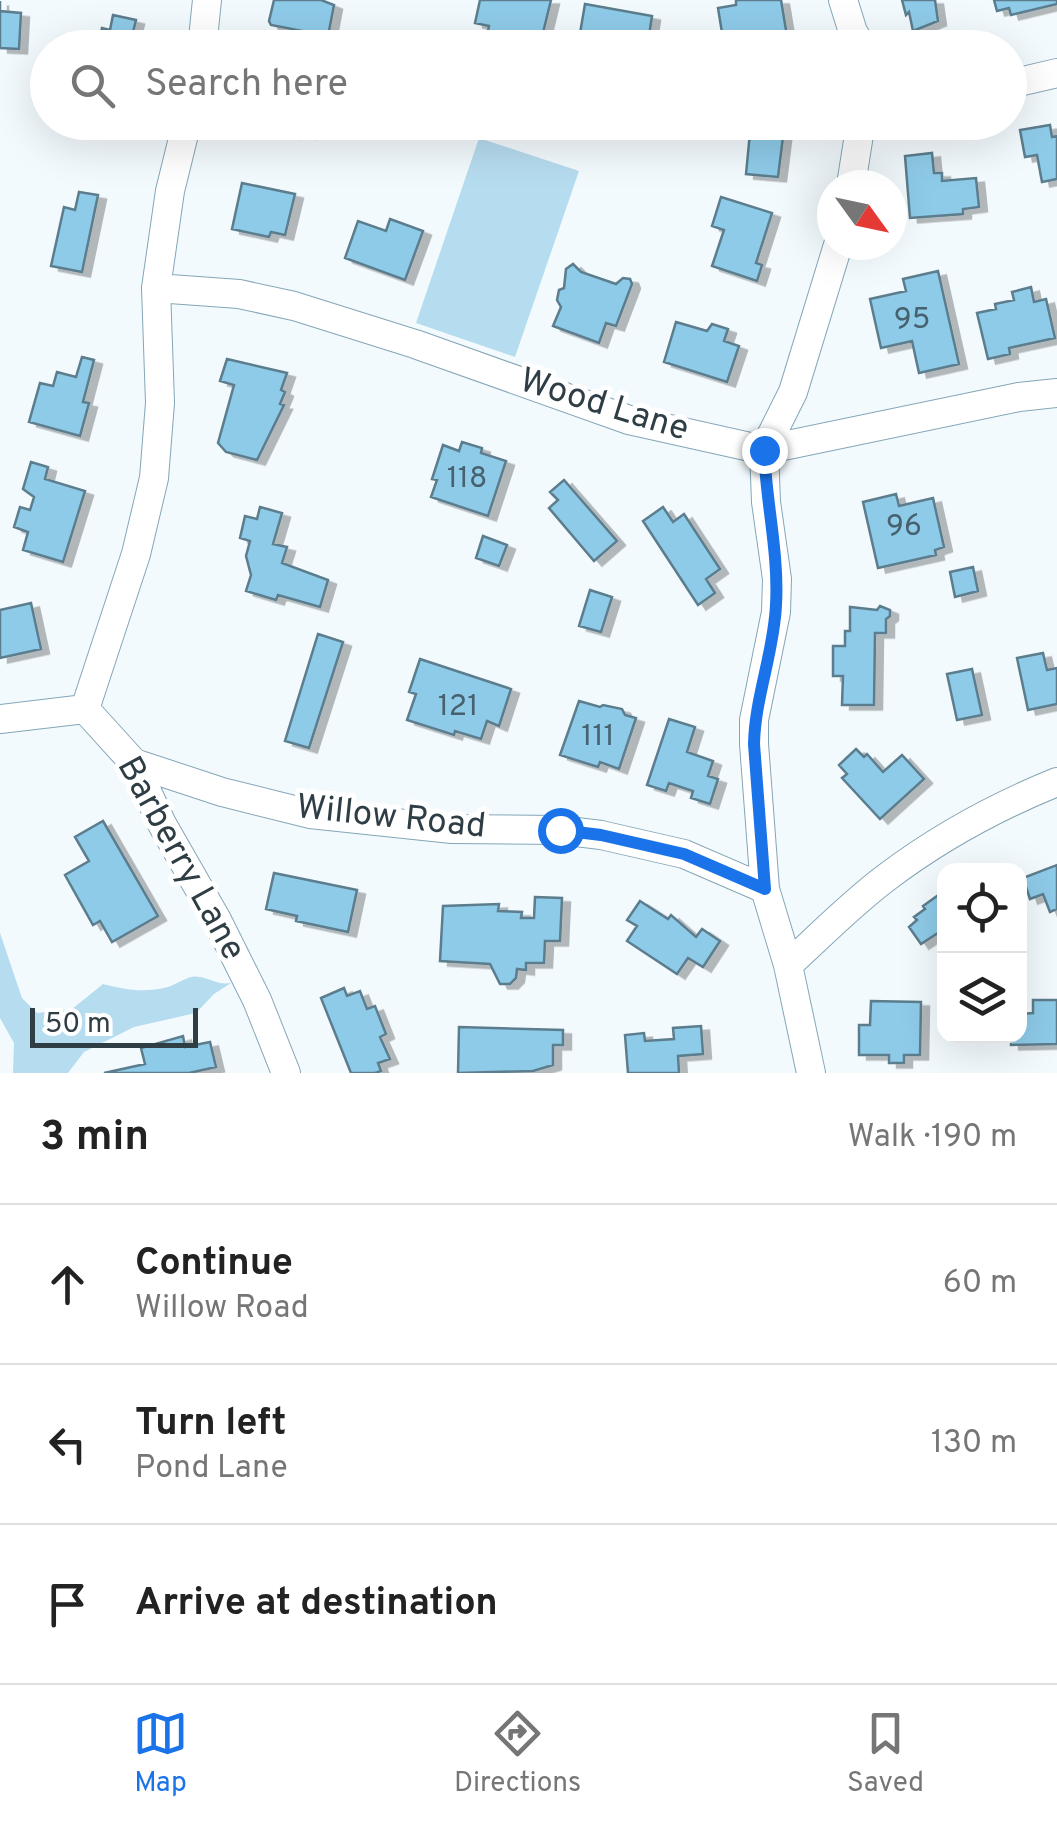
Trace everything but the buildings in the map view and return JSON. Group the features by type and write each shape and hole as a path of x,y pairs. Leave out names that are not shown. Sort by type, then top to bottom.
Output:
{"street":[{"path":"204,30 207,0"},
{"path":"843,0 852,30"},
{"path":"1027,80 1057,74"},
{"path":"0,719 85,708 136,554 154,478 160,403 156,288 170,191 183,140"},
{"path":"853,170 858,140"},
{"path":"811,1073 788,966 765,889 754,720 776,612 777,579 766,502 764,450 793,392 833,260"},
{"name":"Wood Lane","path":"156,288 239,294 294,306 415,344 629,420 764,450 1020,397 1057,393"},
{"name":"Barberry Lane","path":"85,708 134,763 162,824 257,1000 286,1073"},
{"name":"Willow Road","path":"134,763 222,792 310,814 452,829 560,830 601,835 684,854 765,889"},
{"path":"788,966 883,879 940,838 998,806 1057,782"}],"shaded area":[{"path":"478,140 579,171 515,357 416,323"},
{"path":"0,933 22,998 37,1013 72,1009 103,984 151,990 196,976 231,983 196,1013 134,1027 84,1052 68,1073 13,1073 14,1043 0,1018"}],"route":[{"path":"560,830 684,854 765,889 754,720 776,612 777,579 766,502 764,450"}]}
